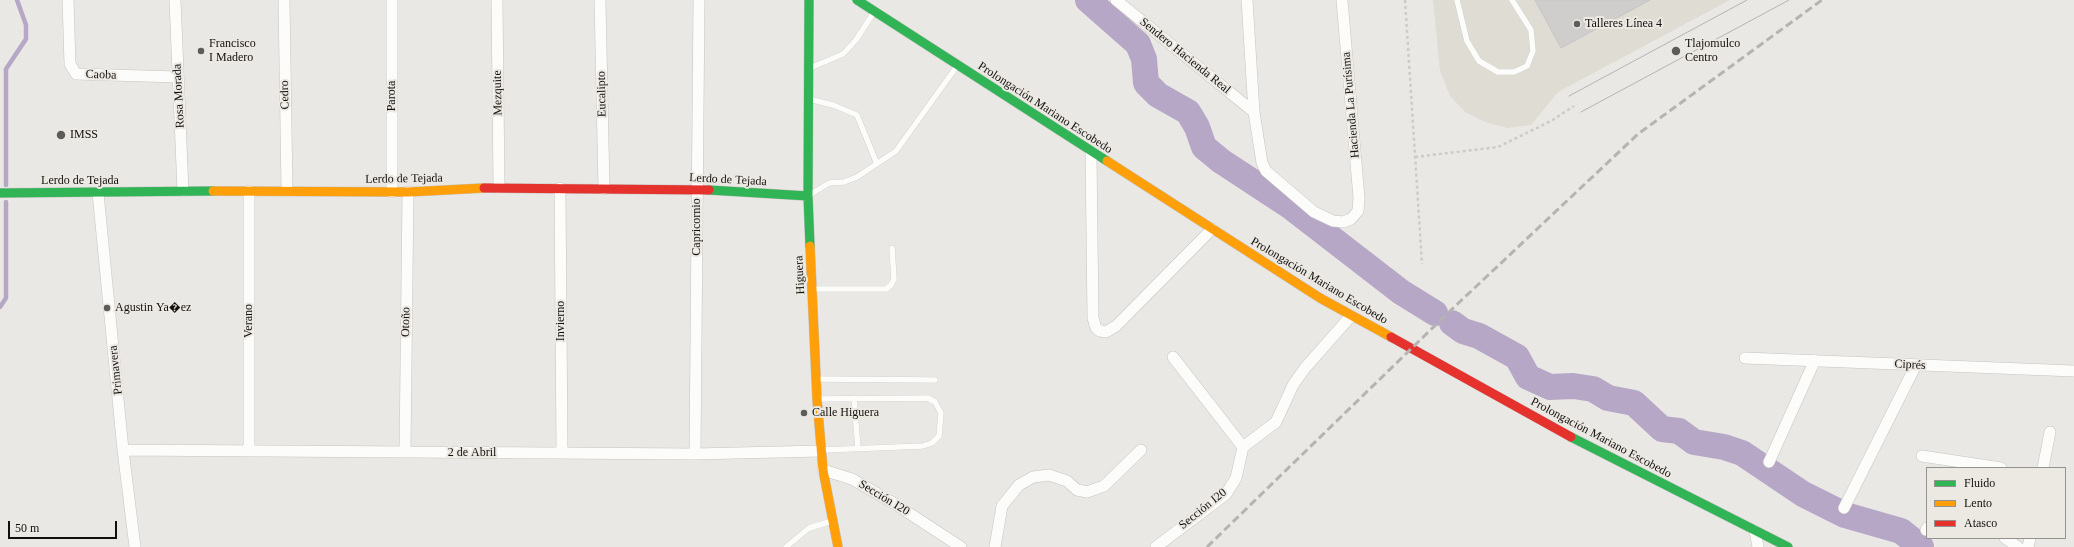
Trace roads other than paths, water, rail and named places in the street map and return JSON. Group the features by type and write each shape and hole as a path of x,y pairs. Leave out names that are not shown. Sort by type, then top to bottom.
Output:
{"street":[{"name":"Caoba","path":"68,0 70,64 76,74 178,77"},
{"name":"Rosa Morada","path":"176,0 183,191"},
{"name":"Cedro","path":"284,0 287,190"},
{"name":"Parota","path":"392,0 392,192"},
{"name":"Mezquite","path":"497,0 499,187"},
{"name":"Eucalipto","path":"600,0 604,188"},
{"name":"Capricornio","path":"695,454 699,0"},
{"name":"Higuera","path":"809,0 808,196 817,399 823,470 838,547"},
{"name":"Prolongación Mariano Escobedo","path":"857,0 957,66 1320,298 1582,443 1788,547"},
{"name":"Sendero Hacienda Real","path":"1116,0 1254,112"},
{"path":"1247,0 1254,112"},
{"name":"Hacienda La Purísima","path":"1254,112 1262,163 1266,171 1314,212 1333,221 1343,222 1351,219 1358,211 1359,198 1342,0"},
{"path":"1091,152 1093,318 1096,328 1100,331 1106,332 1116,326 1212,229"},
{"name":"Lerdo de Tejada","path":"0,193 287,190 408,192 499,187 697,190 808,196"},
{"name":"Invierno","path":"560,188 562,453"},
{"name":"Verano","path":"249,191 250,451"},
{"name":"Otoño","path":"405,452 408,192"},
{"name":"Primavera","path":"98,193 123,450 135,547"},
{"path":"1173,357 1243,447 1276,422 1293,385 1305,368 1351,316"},
{"name":"Ciprés","path":"1745,358 2074,371"},
{"path":"1769,462 1815,360"},
{"path":"1844,508 1916,365"},
{"path":"2043,467 2050,432"},
{"name":"Sección I20","path":"1156,547 1226,494 1236,478 1243,447"},
{"name":"2 de Abril","path":"123,450 695,454 821,451"},
{"path":"995,547 1002,506 1019,485 1033,476 1049,475 1067,481 1077,490 1088,492 1104,486 1141,450"},
{"path":"1922,456 1955,465 1986,467"},
{"name":"Sección I20","path":"823,470 852,479 895,504 961,547"},
{"path":"1755,531 1758,547"},
{"path":"2006,539 2018,547"}],"lane":[{"path":"1458,0 1467,41 1479,61 1498,72 1514,72 1527,66 1533,51 1531,30 1512,0"},
{"path":"808,69 843,54 856,40 874,11"},
{"path":"808,196 829,183 844,182 857,177 896,151 957,66"},
{"path":"808,99 833,105 857,115 877,164"},
{"path":"812,289 886,289 891,285 894,279 892,248"},
{"path":"816,379 935,380"},
{"path":"854,398 858,449"},
{"path":"817,399 928,398 935,402 941,413 939,436 932,443 923,446 821,451"},
{"path":"786,547 809,528 833,521"}],"waterway":[{"path":"6,185 6,69 26,39 26,25 17,0"},
{"path":"1088,0 1138,44 1144,59 1146,83 1158,95 1188,112 1197,127 1204,147 1221,161 1291,207 1401,292 1435,313"},
{"path":"0,307 6,298 6,202"},
{"path":"1452,323 1463,331 1479,336 1517,357 1528,377 1550,387 1573,386 1593,389 1608,398 1634,403 1662,429 1679,431 1694,442 1724,447 1742,453 1803,494 1845,515 1901,531 1921,547"}],"tram line":[{"path":"1569,96 1747,0"},
{"path":"1581,112 1789,0"}],"railway":[{"path":"1207,547 1449,312 1638,134 1822,0"}],"place":[{"name":"Talleres Línea 4","path":"1577,24"},
{"name":"Francisco I Madero","path":"201,51"},
{"name":"Tlajomulco Centro","path":"1676,51"},
{"name":"IMSS","path":"61,135"},
{"name":"Agustin Ya�ez","path":"107,308"},
{"name":"Calle Higuera","path":"804,413"}]}
